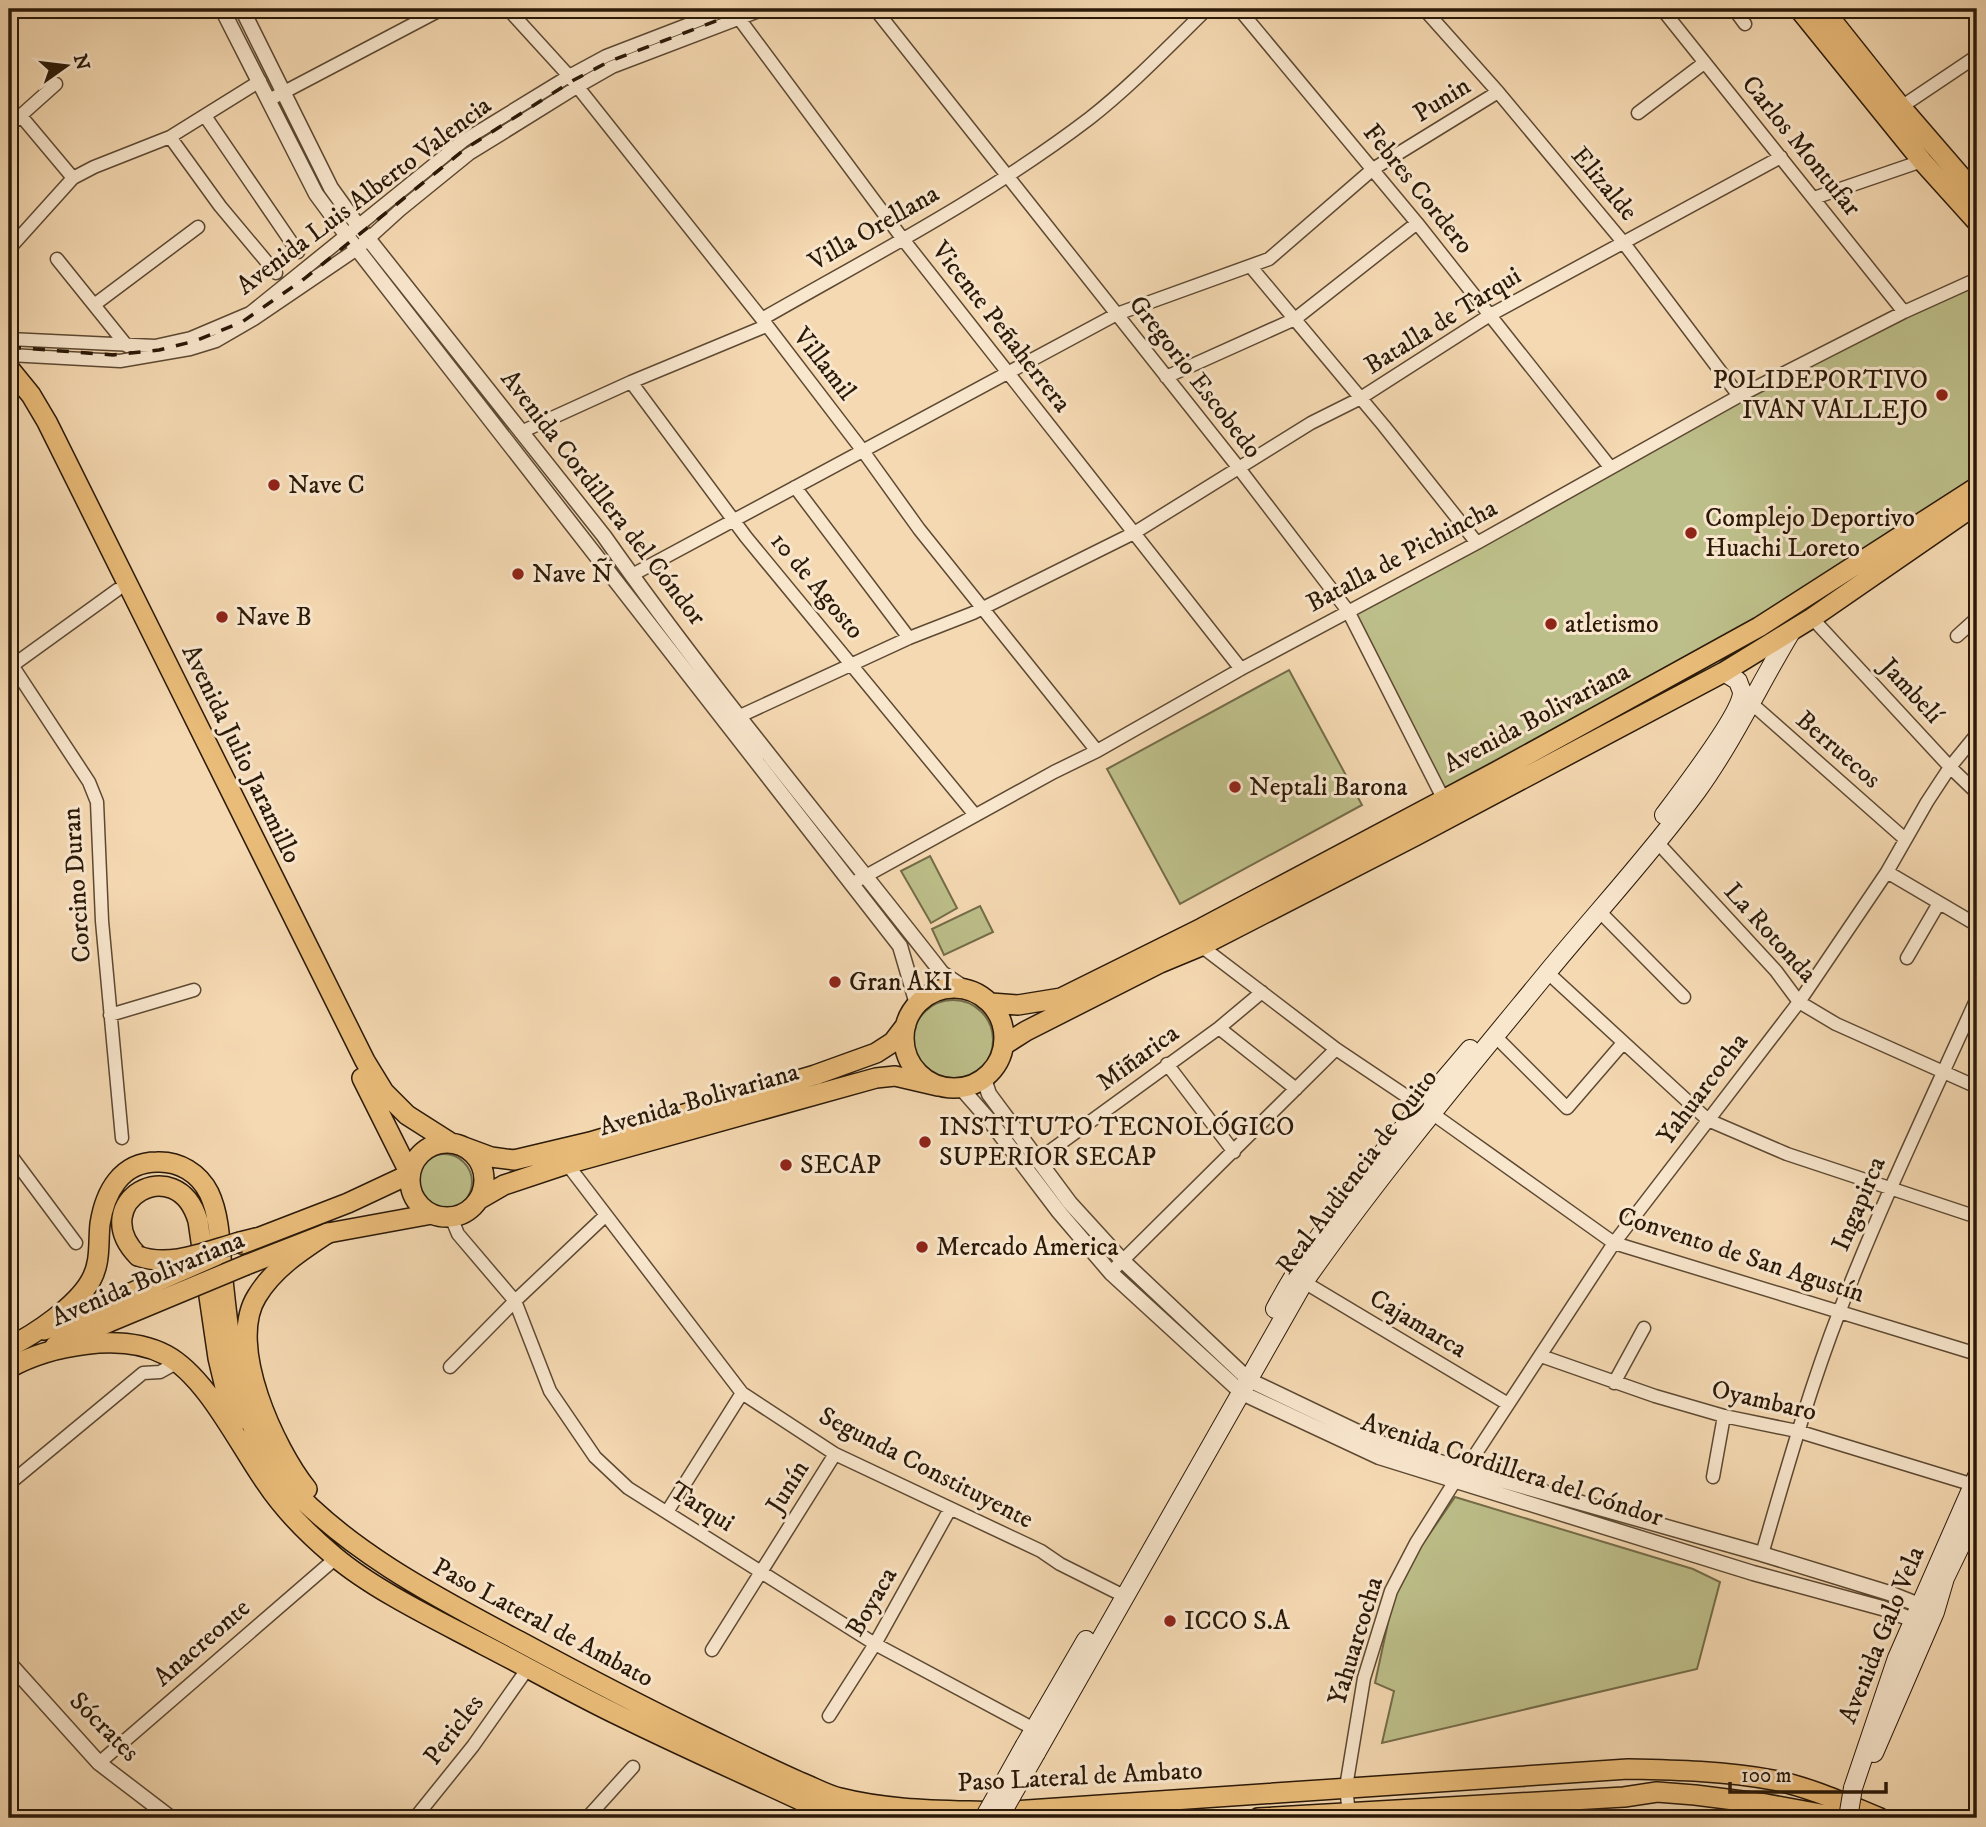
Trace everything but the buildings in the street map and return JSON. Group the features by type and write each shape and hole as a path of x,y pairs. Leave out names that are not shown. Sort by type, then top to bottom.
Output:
{"main road":[{"path":"1799,9 1922,161 1977,222"},
{"path":"1823,9 1901,107 1977,195"},
{"name":"Avenida Julio Jaramillo","path":"9,368 47,422 365,1061 384,1092 407,1115 457,1145"},
{"name":"Avenida Julio Jaramillo","path":"9,385 30,416 410,1174"},
{"name":"Avenida Bolivariana","path":"966,989 991,1003 1018,1005 1061,998 1202,928 1496,772 1759,626 1977,487"},
{"name":"Avenida Bolivariana","path":"1004,1045 1160,962 1201,946 1415,836 1724,672 1791,632 1974,513"},
{"name":"Real Audiencia de Quito","path":"1242,1383 1295,1272 1323,1229 1495,1036 1658,843 1727,747 1745,701 1791,632"},
{"path":"1724,672 1738,681 1745,701"},
{"name":"Real Audiencia de Quito","path":"984,1818 1031,1749 1242,1383 1304,1282 1427,1110 1643,844 1737,708 1745,701"},
{"path":"917,1004 939,990 966,989"},
{"path":"984,1079 998,1064 1004,1045 1004,1030 991,1003"},
{"name":"Avenida Bolivariana","path":"17,1364 105,1314 246,1241 348,1203 410,1174 420,1154 440,1143 457,1145 491,1157 514,1160 590,1142 840,1066 893,1042 917,1004"},
{"path":"906,1025 906,1050 910,1062 927,1080 939,1086"},
{"name":"Avenida Bolivariana","path":"9,1347 32,1335 105,1314 328,1233 442,1216 471,1208 478,1200 504,1185 567,1164 876,1078 895,1076 961,1088 984,1079"},
{"path":"457,1145 474,1154 481,1164 483,1188 478,1200"},
{"path":"32,1335 74,1301 90,1282 98,1259 106,1201 119,1177 144,1163 173,1163 187,1168 208,1191 212,1203 218,1231 234,1365 261,1446 287,1484 342,1534"},
{"path":"410,1174 414,1198 422,1208 442,1216"},
{"path":"237,1440 218,1358 198,1221 195,1209 179,1191 160,1185 145,1187 135,1193 126,1204 122,1215 125,1238 138,1256 164,1262 246,1241"},
{"path":"328,1233 282,1264 256,1297 247,1320 248,1356 264,1414 295,1474 342,1534"},
{"path":"17,1364 82,1346 125,1343 143,1346 178,1362"},
{"name":"Paso Lateral de Ambato","path":"178,1362 202,1387 267,1486 292,1516 336,1558 413,1607 617,1715 830,1814 856,1818"},
{"name":"Avenida Galo Vela","path":"1848,1818 1976,1482"},
{"name":"Avenida Galo Vela","path":"1924,1616 1977,1512"},
{"name":"Paso Lateral de Ambato","path":"342,1534 434,1596 648,1709 837,1798 918,1809 997,1812 1628,1769 1700,1771 1774,1781 1826,1796 1880,1818"},
{"name":"Real Audiencia de Quito","path":"999,1818 1031,1749 1034,1729 1119,1594"},
{"name":"Avenida Galo Vela","path":"1858,1788 1859,1818"},
{"path":"1258,1818 1623,1797 1657,1792 1766,1804 1831,1818"}],"street":[{"name":"Avenida Cordillera del Cóndor","path":"222,9 317,194 353,231 853,883 900,947 917,1004"},
{"name":"Avenida Cordillera del Cóndor","path":"242,9 353,231"},
{"path":"269,100 442,9"},
{"name":"Villamil","path":"508,9 573,82 764,322 919,529 1097,751"},
{"name":"Avenida Luis Alberto Valencia","path":"9,338 155,346 191,338 250,313 463,141 573,82 612,67 732,11 764,9"},
{"name":"Gregorio Escobedo","path":"875,9 1238,467 1348,611 1443,798"},
{"name":"Villa Orellana","path":"521,432 764,322 1008,175 1109,102 1207,9"},
{"name":"Febres Cordero","path":"1239,9 1417,223 1610,467"},
{"name":"Elizalde","path":"1424,9 1499,92 1623,242 1739,396"},
{"name":"Carlos Montufar","path":"1662,9 1904,312"},
{"path":"1734,9 1745,24"},
{"name":"Vicente Peñaherrera","path":"732,11 902,238 1241,669"},
{"path":"1901,107 1977,56"},
{"path":"1638,113 1704,63"},
{"path":"9,249 73,178 170,137 260,82"},
{"name":"Avenida Luis Alberto Valencia","path":"9,355 120,360 190,349 216,341 254,319 363,244 469,154 573,82"},
{"path":"9,127 56,84"},
{"name":"Punin","path":"632,575 1117,314 1269,259 1373,169 1499,92"},
{"path":"21,116 73,178"},
{"path":"205,116 298,252"},
{"path":"170,137 220,206 276,273"},
{"name":"Batalla de Tarqui","path":"981,608 1134,533 1311,423 1359,399 1490,315 1781,157"},
{"path":"1814,198 1922,161"},
{"path":"1166,377 1295,319 1417,223"},
{"path":"94,305 198,227"},
{"name":"Avenida Cordillera del Cóndor","path":"363,244 521,432 604,536 740,716 942,973 966,989"},
{"path":"57,259 127,346"},
{"path":"1251,267 1384,426 1476,543"},
{"name":"Batalla de Pichincha","path":"853,883 1476,543 1739,396 1904,312 1977,279"},
{"name":"10 de Agosto","path":"631,382 734,520 975,815"},
{"path":"795,487 909,638"},
{"path":"11,667 117,590"},
{"path":"740,716 981,608"},
{"name":"Jambelí","path":"1812,618 1977,793"},
{"path":"1957,636 1977,618"},
{"name":"Corcino Duran","path":"9,651 11,667 89,782 97,803 102,920 122,1138"},
{"name":"Berruecos","path":"1745,701 1905,839"},
{"name":"Yahuarcocha","path":"1349,1814 1346,1787 1364,1678 1391,1591 1416,1543 1614,1243 1799,1002 1887,872 1950,767 1977,734"},
{"name":"La Rotonda","path":"1658,843 1776,971 1799,1002 1836,1024 1977,1087"},
{"path":"1887,872 1977,925"},
{"path":"1907,958 1939,904"},
{"path":"1600,912 1684,997"},
{"name":"Convento de San Agustín","path":"1201,946 1336,1049 1614,1243 1977,1354"},
{"path":"1547,972 1708,1120 1787,1154 1977,1217"},
{"path":"110,1015 194,990"},
{"name":"Miñarica","path":"1039,1159 1219,1028 1262,992"},
{"name":"Ingapirca","path":"1762,1554 1797,1431 1840,1311 1889,1190 1977,998"},
{"path":"1219,1028 1296,1089"},
{"path":"1495,1036 1566,1108 1623,1043"},
{"path":"1111,1273 1336,1049"},
{"path":"1167,1064 1234,1152"},
{"name":"Avenida Cordillera del Cóndor","path":"984,1079 989,1094 1070,1203 1122,1260 1188,1323 1242,1383"},
{"name":"Avenida Cordillera del Cóndor","path":"961,1088 1111,1273 1178,1335 1242,1383 1379,1457 1460,1475 1762,1554 1889,1593 1924,1616"},
{"path":"9,1153 76,1243"},
{"name":"Segunda Constituyente","path":"567,1164 742,1393 835,1454 1041,1550 1060,1564 1119,1594"},
{"path":"450,1367 514,1301 606,1215"},
{"name":"Tarqui","path":"442,1216 514,1301 550,1391 595,1457 628,1488 876,1644 1034,1729"},
{"name":"Cajamarca","path":"1304,1282 1508,1404"},
{"path":"1178,1335 1188,1323"},
{"path":"1614,1383 1644,1328"},
{"name":"Oyambaro","path":"1541,1356 1614,1383 1724,1416 1797,1431 1976,1482"},
{"path":"9,1484 143,1373 160,1372 178,1362"},
{"path":"667,1512 742,1393"},
{"path":"1713,1477 1724,1416"},
{"name":"Junín","path":"712,1650 835,1454"},
{"name":"Avenida Cordillera del Cóndor","path":"1460,1475 1753,1573 1882,1608 1924,1616"},
{"name":"Boyaca","path":"829,1716 876,1644 950,1509"},
{"name":"Anacreonte","path":"99,1763 336,1558"},
{"name":"Sócrates","path":"9,1663 99,1763 171,1818"},
{"name":"Pericles","path":"415,1818 473,1746 528,1668"},
{"path":"590,1817 633,1767"}],"green space":[{"name":"Complejo Deportivo Huachi Loreto","path":"1977,279 1977,478 1747,624 1437,792 1348,610 1610,467"},
{"name":"Neptali Barona","path":"1289,670 1362,805 1180,904 1107,769"},
{"path":"930,856 957,908 931,923 901,871"},
{"path":"980,906 993,932 944,955 932,929"},
{"path":"953,1000 968,1003 981,1012 990,1025 993,1040 990,1055 981,1068 968,1077 953,1080 938,1077 925,1068 916,1055 913,1040 916,1025 925,1012 938,1003"},
{"path":"444,1154 459,1159 467,1167 472,1182 467,1197 459,1205 444,1210 429,1205 421,1197 416,1182 421,1167 429,1159"},
{"path":"1455,1497 1693,1569 1720,1582 1697,1669 1382,1743 1394,1691 1375,1683 1397,1581"}],"railway":[{"path":"9,347 113,355 159,350 195,341 242,322 304,279 465,149 572,81 608,62 747,9"}],"place":[{"name":"POLIDEPORTIVO IVAN VALLEJO","path":"1942,395"},
{"name":"Nave C","path":"274,485"},
{"name":"Complejo Deportivo Huachi Loreto","path":"1691,533"},
{"name":"Nave Ñ","path":"518,574"},
{"name":"Nave B","path":"222,617"},
{"name":"atletismo","path":"1551,624"},
{"name":"Neptali Barona","path":"1235,787"},
{"name":"Gran AKI","path":"835,982"},
{"name":"INSTITUTO TECNOLÓGICO SUPERIOR SECAP","path":"925,1142"},
{"name":"SECAP","path":"786,1165"},
{"name":"Mercado America","path":"922,1247"},
{"name":"ICCO S.A","path":"1170,1621"}]}
